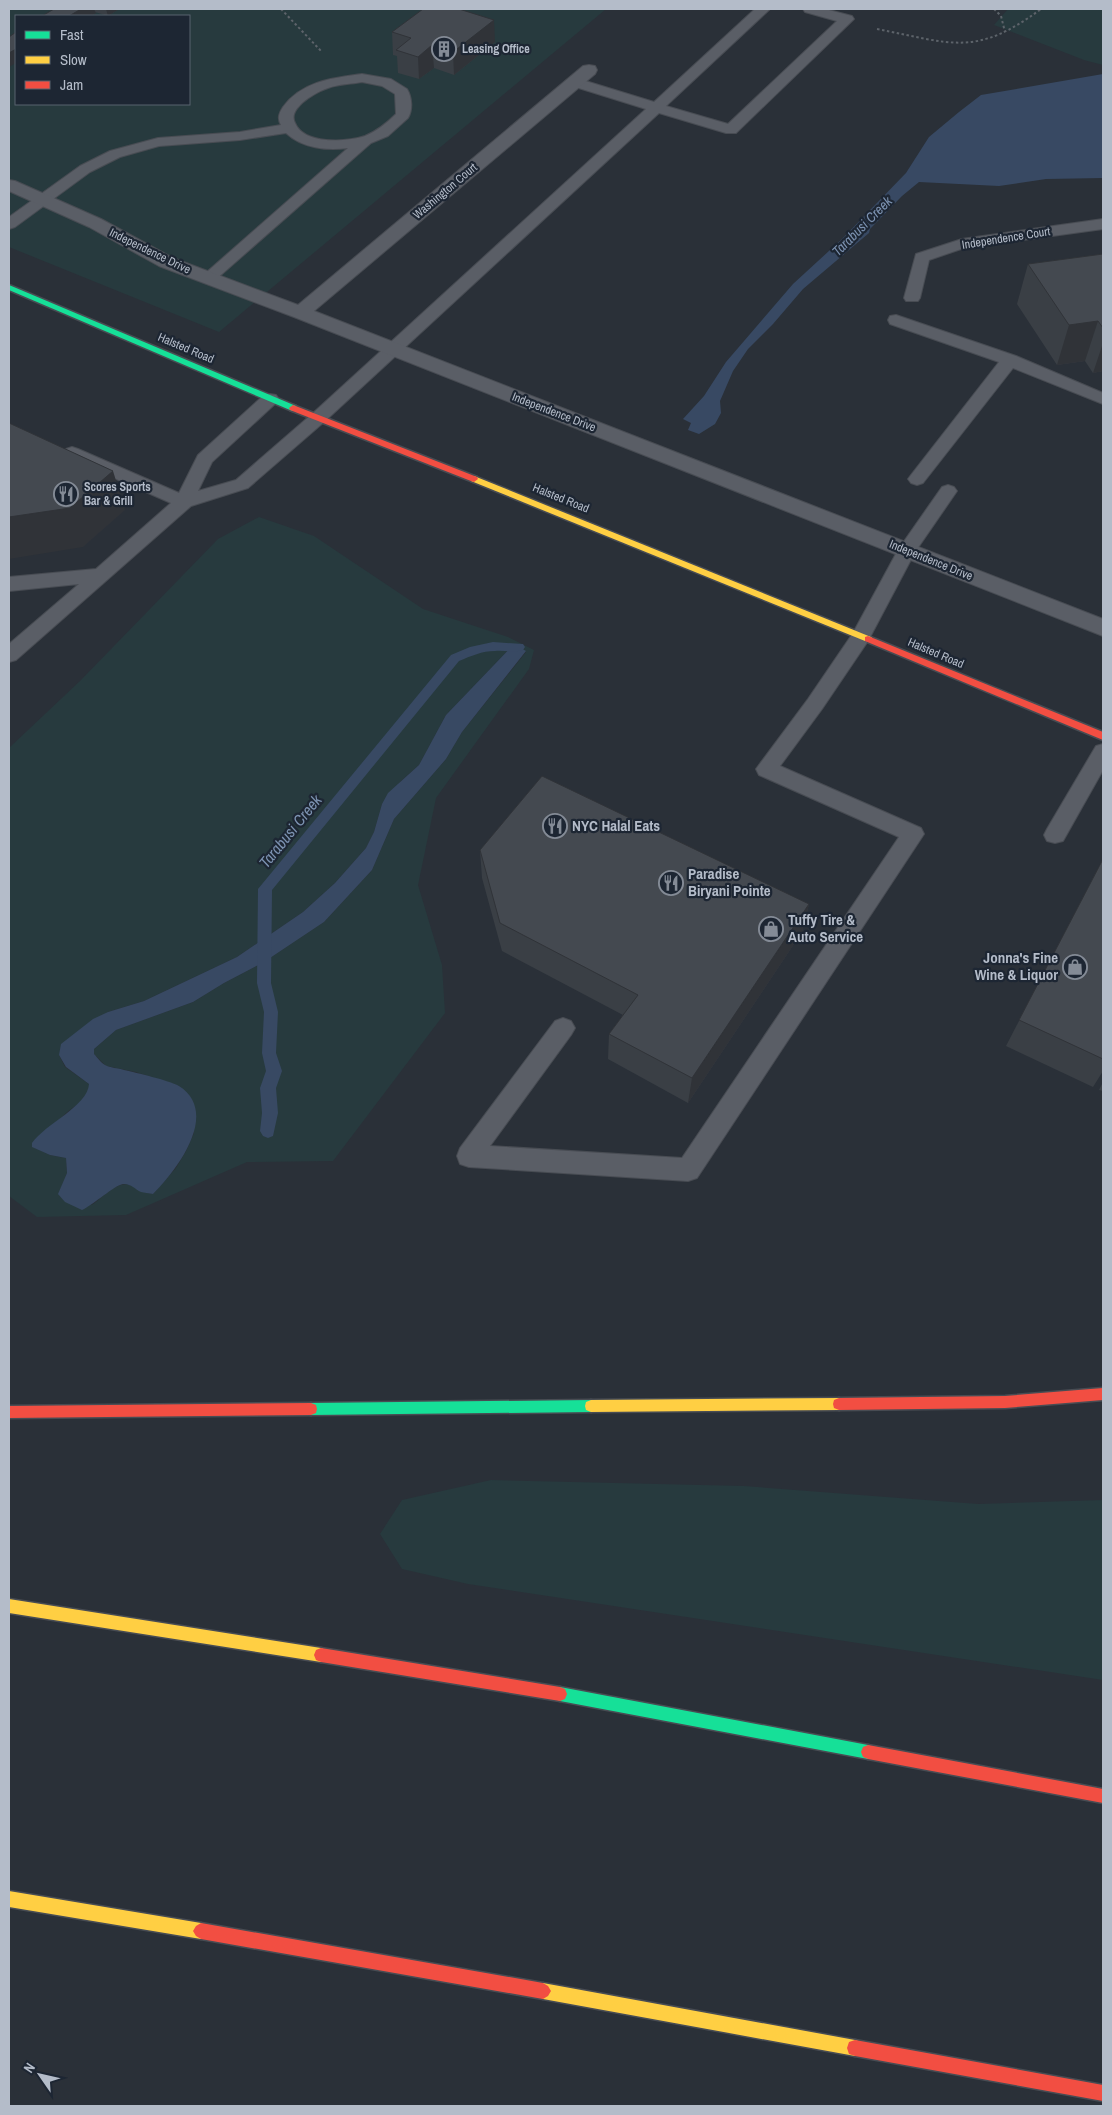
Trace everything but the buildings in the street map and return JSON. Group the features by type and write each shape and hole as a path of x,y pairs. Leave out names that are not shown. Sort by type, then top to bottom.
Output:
{"main road":[{"name":"Halsted Road","path":"9,287 270,399 574,518 1103,736"},
{"path":"9,1412 1005,1402 1103,1394"},
{"path":"9,1606 506,1684 1103,1796"},
{"path":"9,1899 376,1960 1103,2093"}],"street":[{"name":"Washington Court","path":"301,313 589,70"},
{"name":"Independence Drive","path":"9,185 44,199 166,262 301,313 1103,628"}],"lane":[{"path":"52,444 184,502 242,484 318,418 763,9"},
{"path":"574,82 731,130 847,19 810,9"},
{"path":"362,78 386,82 402,92 404,102 403,116 380,135 365,141 347,145 321,143 298,136 289,128 285,119 288,109 296,100 322,85 336,81 362,78"},
{"path":"9,224 85,169 116,154 158,142 240,136 289,128"},
{"path":"208,278 365,141"},
{"name":"Independence Court","path":"912,298 922,256 962,244 1103,224"},
{"path":"896,320 1010,360 1103,398"},
{"path":"917,479 1010,360"},
{"path":"9,655 184,502 204,459 270,399"},
{"path":"563,1028 469,1156 688,1170 913,834 766,770 816,704 861,636 907,550 948,491"},
{"path":"9,584 101,575"},
{"path":"1055,836 1103,752"}],"path":[{"path":"281,9 329,60 336,81"},
{"path":"994,9 1001,16 1005,32"},
{"path":"843,22 949,42 972,44 1012,29 1041,9"}],"green space":[{"path":"9,9 606,9 219,332 9,247"},
{"path":"1008,9 1103,9 1103,65 1084,60 994,25"},
{"path":"259,517 314,536 423,609 508,637 534,650 529,669 436,798 418,885 442,965 445,1013 333,1161 247,1162 126,1215 37,1217 9,1196 9,748 80,681 218,539","holes":["514,644 526,652 462,732 446,759 394,819 372,870 324,922 264,962 193,1002 116,1030 94,1049 94,1054 106,1066 136,1072 179,1086 191,1099 194,1107 194,1133 176,1168 153,1194 125,1184 110,1190 92,1205 59,1194 67,1173 66,1158 50,1155 33,1147 67,1112 81,1102 89,1091 89,1084 65,1067 59,1055 108,1012 144,1001 237,957 303,912 335,883 366,848 374,832 382,804 401,781 419,765 446,715"]},
{"path":"491,1480 744,1486 978,1504 1103,1500 1103,1680 468,1584 402,1569 380,1534 402,1500"}],"water":[{"path":"1103,74 1103,178 1046,179 999,186 919,182 902,196 870,229 869,233 803,289 773,324 748,349 733,371 720,401 721,413 715,424 699,434 688,430 691,423 683,419 704,396 726,362 793,284 842,239 906,173 929,137 981,95"},
{"path":"514,644 526,651 462,732 446,759 394,819 372,870 324,922 264,962 193,1002 116,1030 94,1049 94,1054 107,1066 168,1081 179,1086 191,1097 196,1111 195,1126 190,1142 182,1157 173,1171 153,1194 141,1192 130,1185 123,1184 82,1210 65,1202 58,1194 67,1173 66,1158 50,1155 32,1147 32,1143 38,1136 82,1100 87,1092 89,1084 66,1067 59,1055 61,1044 93,1019 108,1012 144,1001 237,957 303,912 335,883 366,848 388,793 419,765 446,715"}],"waterway":[{"name":"Tarabusi Creek","path":"268,1131 270,1113 268,1088 274,1071 269,1053 271,1012 264,983 265,889 455,658 474,650 493,646 519,647"}],"traffic: fast":[{"path":"9,287 293,408"},
{"path":"311,1409 591,1406"},
{"path":"560,1694 868,1752"}],"traffic: slow":[{"path":"474,479 868,639"},
{"path":"591,1406 839,1404"},
{"path":"9,1606 321,1655"},
{"path":"9,1899 201,1931"},
{"path":"543,1991 855,2048"}],"traffic: jam":[{"path":"293,408 474,479"},
{"path":"868,639 1103,736"},
{"path":"839,1404 1005,1402 1103,1394"},
{"path":"9,1412 311,1409"},
{"path":"321,1655 560,1694"},
{"path":"868,1752 1103,1796"},
{"path":"201,1931 543,1991"},
{"path":"855,2048 1103,2093"}],"place":[{"name":"Leasing Office","path":"444,49"},
{"name":"Scores Sports Bar & Grill","path":"66,494"},
{"name":"NYC Halal Eats","path":"555,826"},
{"name":"Paradise Biryani Pointe","path":"671,883"},
{"name":"Tuffy Tire & Auto Service","path":"771,929"},
{"name":"Jonna's Fine Wine & Liquor","path":"1075,967"}]}
